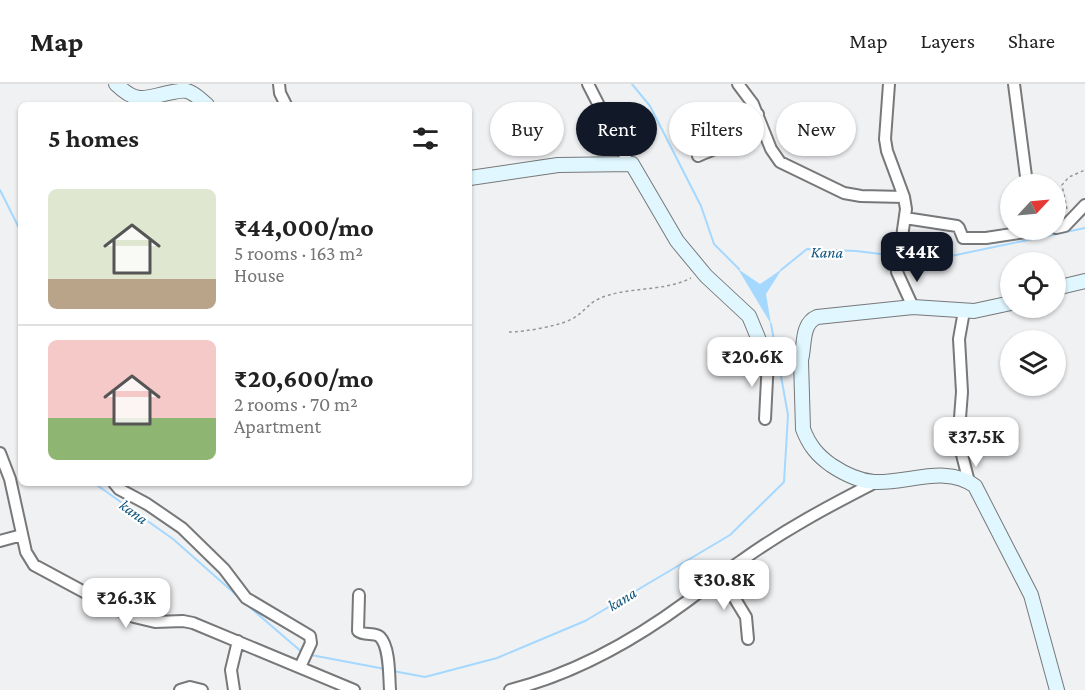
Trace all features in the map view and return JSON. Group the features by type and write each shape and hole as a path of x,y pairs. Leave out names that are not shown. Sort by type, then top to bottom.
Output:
{"street":[{"path":"116,84 130,96 138,99 188,91 204,102"},
{"path":"279,84 284,102"},
{"path":"588,84 628,162 636,169 676,241 702,271 749,316 772,361 765,418"},
{"path":"738,84 750,102"},
{"path":"889,84 886,146 906,206 897,266 898,277 913,307"},
{"path":"1014,84 1026,174"},
{"path":"764,130 771,149 780,162 844,193 861,196 904,197"},
{"path":"472,178 558,165 628,162"},
{"path":"1066,225 1085,206"},
{"path":"905,218 957,226 963,238 1000,236"},
{"path":"1066,286 1085,281"},
{"path":"1000,306 984,310 964,311 913,307 835,314 813,319 807,326 797,362 802,422 811,446 823,459 856,478 876,482 940,476 959,478 969,482 980,494 997,533 1031,595 1057,690"},
{"path":"964,311 959,339 962,392 959,431 960,447 969,482"},
{"path":"772,361 797,362"},
{"path":"0,453 10,479 26,552 34,565 134,617 155,622 189,622 301,665 354,690"},
{"path":"10,479 18,477"},
{"path":"510,690 567,672 608,652 685,603 809,516 876,482"},
{"path":"117,486 182,528 224,569 246,598 309,635 312,639 311,643 301,665"},
{"path":"0,541 22,535"},
{"path":"721,576 746,617 748,639"},
{"path":"359,595 358,631 362,634 380,636 387,655 390,690"},
{"path":"234,690 231,670 238,641"},
{"path":"180,690 190,687 202,690"}],"path":[{"path":"1070,221 1062,184 1069,177 1085,170"},
{"path":"509,332 523,332 567,321 592,302 603,297 677,283 702,271"}],"water":[{"path":"738,269 760,284 782,269 766,294 771,324"}],"waterway":[{"name":"kana","path":"632,84 650,106 701,206 714,244 739,269"},
{"name":"kana","path":"0,190 18,226"},
{"name":"Kana","path":"902,256 932,260 1085,228"},
{"name":"Kana","path":"781,270 807,249 856,251 897,256"},
{"name":"kana","path":"771,324 777,357"},
{"name":"kana","path":"393,671 425,677 497,658 585,621 730,535 784,482 788,415 779,365"},
{"name":"kana","path":"98,486 173,539 242,600"},
{"name":"kana","path":"246,604 303,653"},
{"name":"kana","path":"311,655 385,669"}]}
